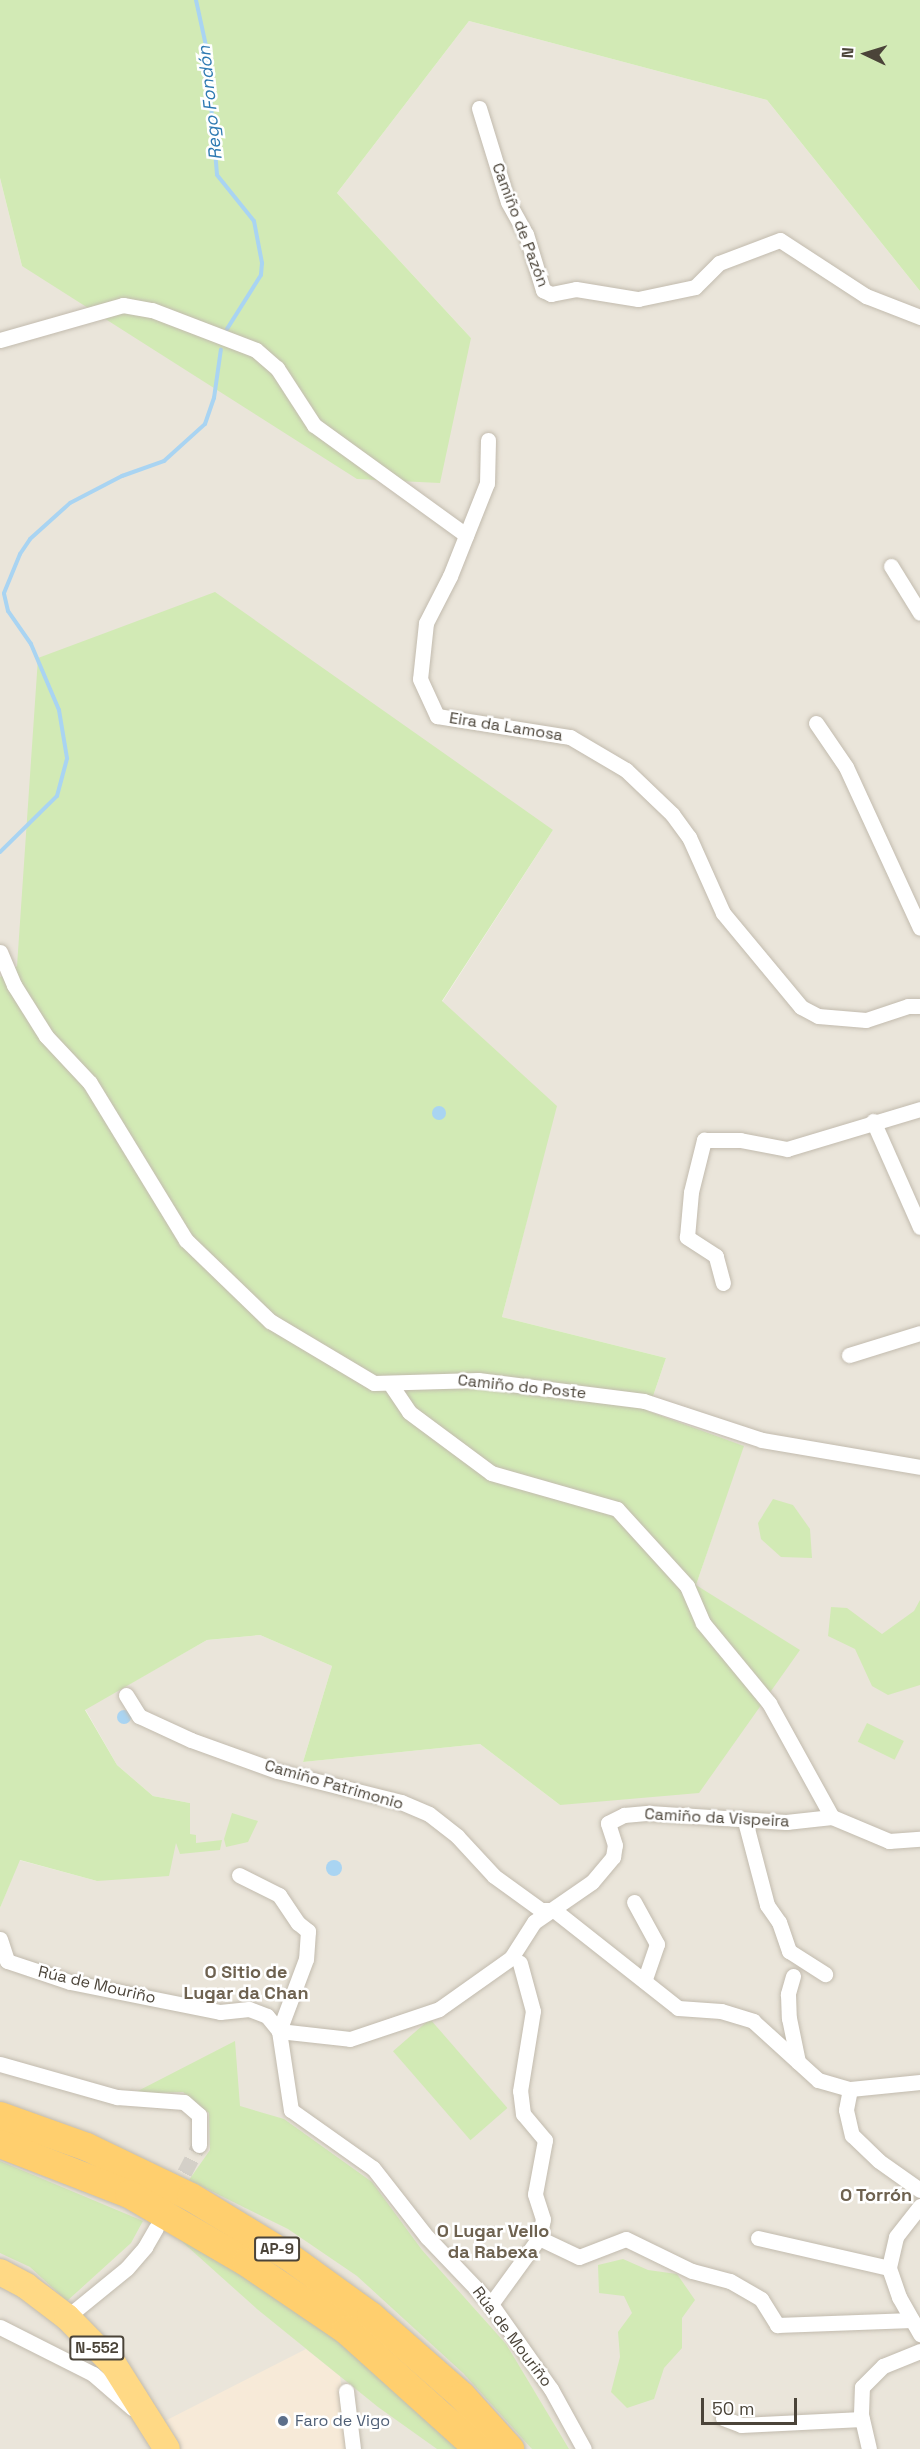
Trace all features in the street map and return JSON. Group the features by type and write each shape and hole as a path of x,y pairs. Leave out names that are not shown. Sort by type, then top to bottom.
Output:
{"highway":[{"name":"AP-9","path":"0,2115 87,2147 191,2197 288,2256 371,2316 462,2396 510,2449"},
{"name":"AP-9","path":"0,2144 129,2194 246,2262 346,2330 478,2449"},
{"name":"N-552","path":"0,2272 26,2286 67,2317 114,2365 167,2449"}],"street":[{"name":"Camiño de Pazón","path":"478,108 508,202 526,234 543,290 550,294 576,289 638,299 695,287 719,263 780,240 867,296 920,317"},
{"path":"0,340 123,305 152,310 256,350 278,368 314,425 466,535 487,483 488,440"},
{"name":"Eira da Lamosa","path":"466,535 426,623 420,679 436,716 570,737 626,770 672,814 689,837 723,913 801,1007 819,1016 866,1020 908,1006 920,1006"},
{"path":"891,566 920,613"},
{"path":"816,723 846,767 920,928"},
{"name":"Camiño do Poste","path":"0,952 14,985 46,1036 90,1083 186,1240 270,1321 374,1383 392,1385 478,1380 644,1401 762,1440 920,1467"},
{"path":"723,1283 717,1256 687,1237 691,1192 704,1140 740,1140 787,1149 825,1140 873,1121 920,1109"},
{"path":"873,1121 920,1227"},
{"path":"849,1355 920,1332"},
{"path":"392,1385 409,1412 491,1473 617,1509 687,1586 703,1623 769,1703 832,1817 889,1841 920,1839"},
{"name":"Camiño Patrimonio","path":"126,1695 139,1716 191,1740 278,1771 401,1802 429,1814 457,1836 495,1876 541,1910 554,1910 678,2008 721,2011 753,2021 818,2080 850,2090"},
{"name":"Camiño da Vispeira","path":"279,2031 350,2039 439,2009 511,1958 534,1922 592,1882 613,1857 615,1845 608,1823 624,1815 649,1813 746,1821 814,1822 832,1817"},
{"path":"746,1821 767,1905 779,1922 789,1951 825,1974"},
{"path":"239,1875 279,1895 298,1923 308,1931 306,1959 279,2031"},
{"path":"634,1902 657,1944 644,1981"},
{"name":"Rúa de Mouriño","path":"0,1940 7,1961 70,1982 220,2012 249,2008 267,2016 279,2031 291,2110 373,2168 427,2237 491,2304 551,2389 584,2449"},
{"path":"491,2304 539,2238 543,2219 535,2194 545,2140 523,2114 520,2091 533,2012 520,1963"},
{"path":"793,1976 788,1994 789,2018 798,2062"},
{"path":"0,2064 117,2097 184,2102 199,2115 199,2145"},
{"path":"920,2082 850,2090 846,2110 852,2135 879,2162 920,2190"},
{"path":"920,2206 896,2237 889,2268 920,2334"},
{"path":"67,2317 127,2268 145,2247 156,2228"},
{"path":"539,2238 579,2257 627,2239 692,2271 730,2281 761,2299 777,2325 912,2320"},
{"path":"758,2238 889,2268"},
{"path":"0,2327 93,2374 152,2423"},
{"path":"869,2449 862,2419 862,2387 883,2366 920,2350"},
{"path":"346,2391 354,2449"},
{"path":"723,2418 741,2425 862,2419"}],"shaded area":[{"path":"469,21 767,100 920,291 920,2449 0,2449 0,1908 19,1860 97,1881 177,1842 190,1803 153,1796 117,1765 85,1709 207,1640 260,1635 332,1666 303,1762 480,1744 560,1805 696,1585 743,1446 648,1411 666,1358 502,1317 556,1106 442,1002 553,830 17,966 0,977 0,178 22,266 471,338 337,193"},
{"path":"306,2349 340,2376 351,2449 177,2449 163,2422"}],"green space":[{"path":"0,0 920,0 920,291 767,100 469,21 337,193 471,338 440,483 357,479 22,266 0,178"},
{"path":"215,592 553,830 442,1001 557,1106 502,1317 666,1358 648,1411 744,1446 696,1585 800,1650 699,1793 560,1805 480,1744 303,1762 332,1666 260,1635 207,1640 85,1710 117,1765 153,1796 190,1803 190,1834 196,1835 196,1843 222,1840 220,1850 180,1854 176,1843 169,1876 97,1881 20,1860 0,1908 0,977 17,966 38,658"},
{"path":"773,1499 793,1505 810,1529 812,1558 781,1557 761,1539 758,1523"},
{"path":"920,1600 920,1685 888,1695 872,1686 855,1649 828,1636 831,1607 847,1608 882,1634 914,1611"},
{"path":"867,1723 904,1741 895,1760 858,1742"},
{"path":"232,1813 258,1821 248,1842 226,1847 224,1839"},
{"path":"430,2019 507,2108 470,2140 393,2051"},
{"path":"235,2041 240,2106 284,2119 372,2182 422,2250 506,2344 569,2449 532,2449 463,2373 357,2276 288,2229 189,2180 210,2150 209,2113 183,2092 132,2094"},
{"path":"0,2161 143,2221 131,2243 67,2301 30,2267 0,2253"},
{"path":"169,2230 245,2272 323,2329 466,2449 437,2449 378,2407 257,2309"},
{"path":"623,2259 648,2270 677,2274 695,2300 682,2318 682,2348 664,2368 654,2399 627,2408 611,2392 620,2357 618,2332 632,2313 624,2296 599,2293 598,2265"}],"water":[{"path":"439,1106 444,1108 446,1113 444,1118 439,1120 434,1118 432,1113 434,1108"},
{"path":"121,1710 127,1710 131,1717 127,1724 121,1724 117,1720 117,1714"},
{"path":"331,1860 337,1860 342,1868 340,1874 331,1876 326,1871 326,1865"}],"waterway":[{"name":"Rego Fondón","path":"196,0 206,46 217,175 254,221 262,263 261,275 227,329"},
{"name":"Rego Fondón","path":"0,852 57,796 67,758 59,710 31,644 8,611 4,593 20,554 30,539 70,503 122,476 164,461 205,424 214,398 221,349"}],"tunnel":[{"path":"174,2193 199,2145"}],"place":[{"name":"Faro de Vigo","path":"283,2421"}],"district":[{"name":"O Sitio de Lugar da Chan","path":"246,1983"},
{"name":"O Torrón","path":"876,2195"},
{"name":"O Lugar Vello da Rabexa","path":"493,2242"}]}
